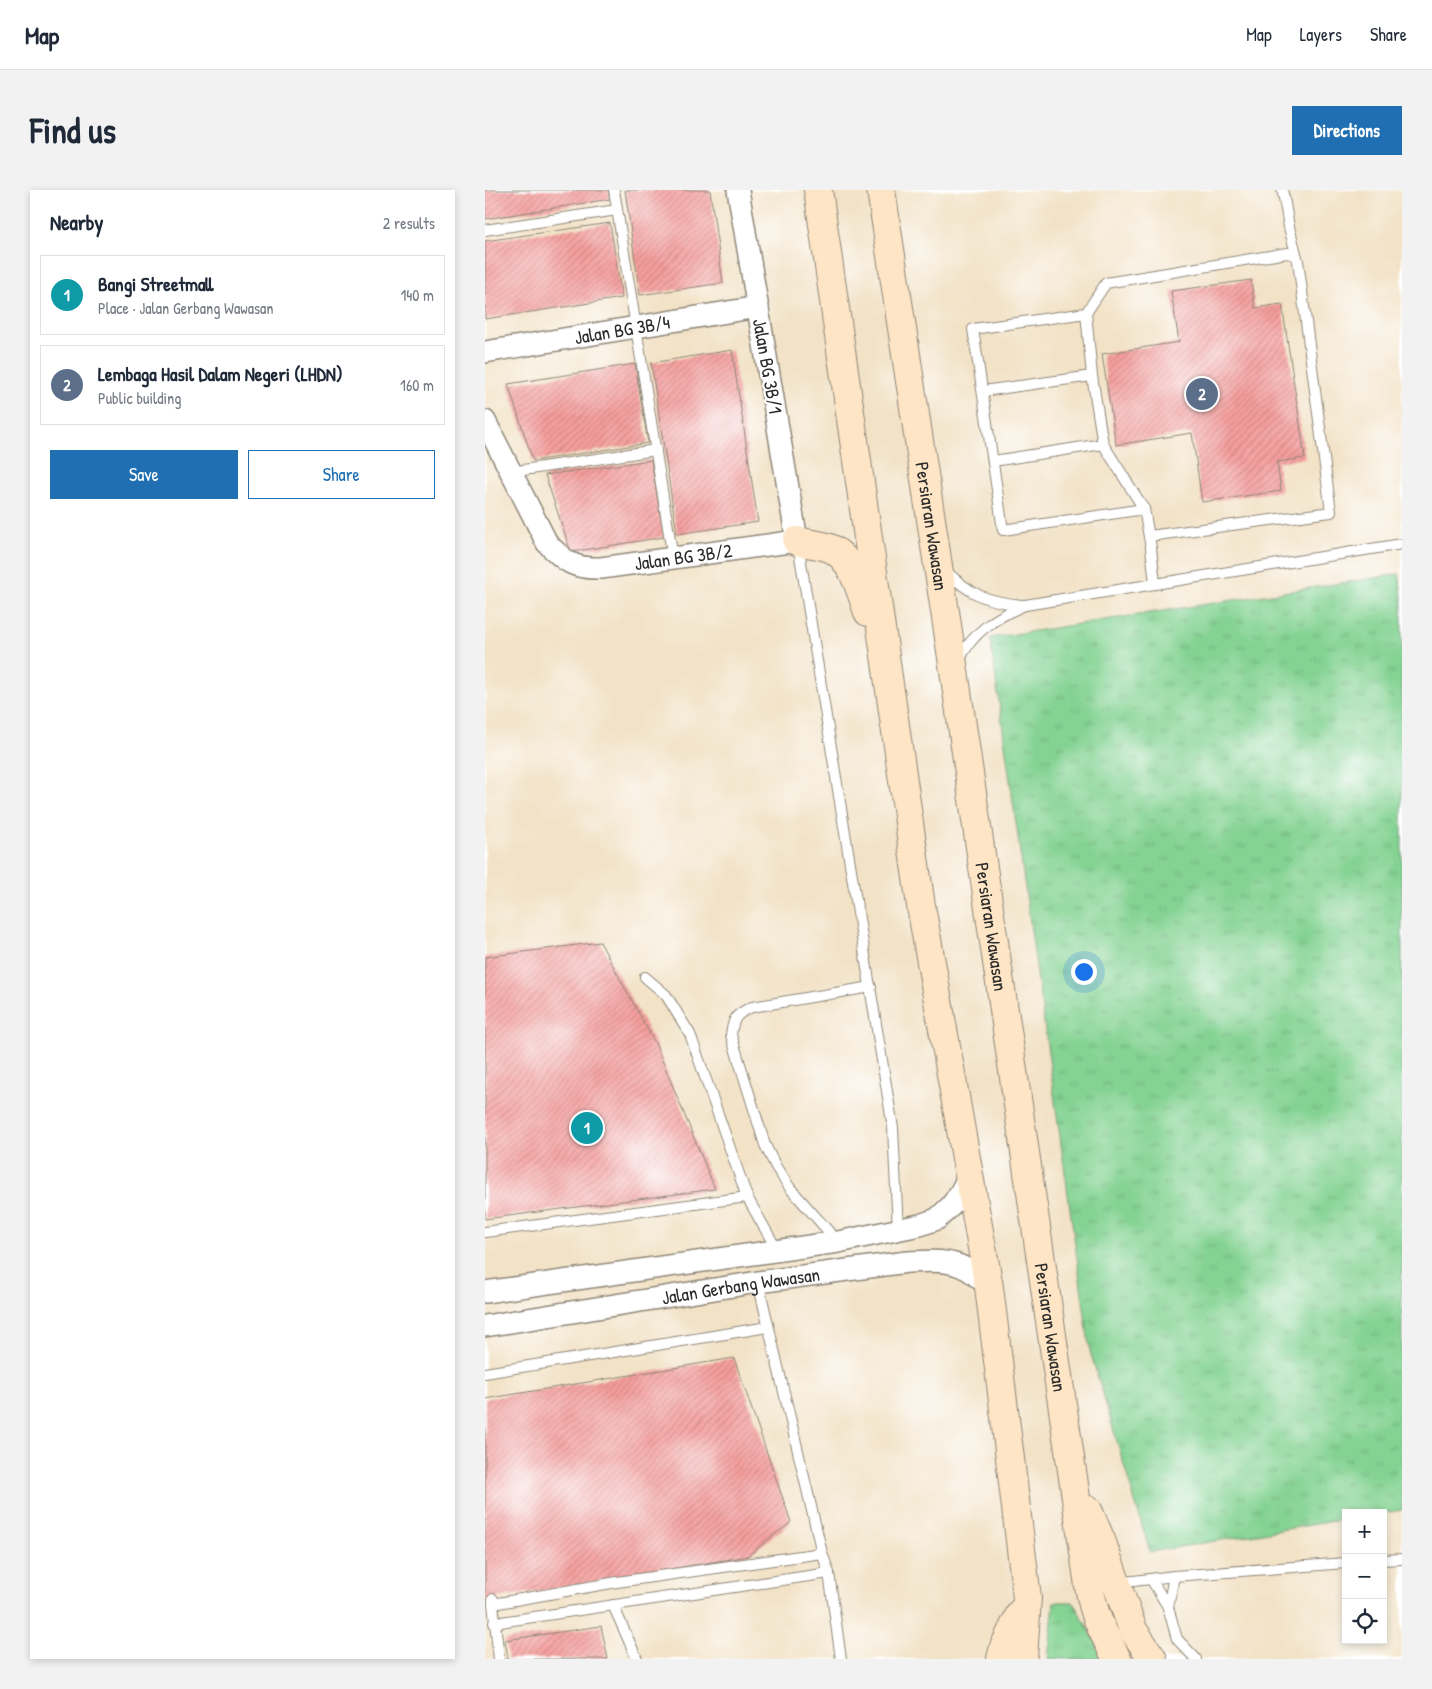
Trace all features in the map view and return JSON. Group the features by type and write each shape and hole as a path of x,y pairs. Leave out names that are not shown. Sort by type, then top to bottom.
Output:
{"main road":[{"path":"818,190 921,906 989,1287 1027,1598 1023,1659"},
{"name":"Persiaran Wawasan","path":"881,190 1092,1606 1099,1625 1117,1659"},
{"path":"797,542 830,548 843,556 855,578 869,615 882,640"},
{"path":"1073,1475 1101,1540 1133,1630 1153,1659"},
{"path":"1001,1659 1004,1647 1027,1598"}],"street":[{"name":"Jalan BG 3B/1","path":"738,190 797,542"},
{"name":"Jalan BG 3B/4","path":"485,352 758,307"},
{"path":"485,421 510,472"},
{"name":"Jalan BG 3B/2","path":"510,472 547,543 571,565 601,568 797,542"},
{"name":"Jalan Gerbang Wawasan","path":"485,1292 838,1242 920,1225 937,1218 951,1206 970,1174"},
{"name":"Jalan Gerbang Wawasan","path":"485,1326 758,1282 931,1260 945,1261 968,1269 989,1287"}],"lane":[{"path":"614,190 673,559"},
{"path":"1149,536 1331,512 1296,255 1282,190"},
{"path":"485,230 617,210"},
{"path":"1155,583 1144,509 1103,444 1092,376 1087,313 1106,283 1287,253 1296,255"},
{"path":"1087,313 973,329 1003,530 1144,509"},
{"path":"983,391 1092,376"},
{"path":"993,460 1103,444"},
{"path":"510,472 656,450"},
{"path":"797,542 893,1128 898,1230"},
{"path":"954,671 965,648 981,630 1002,615 1025,605 1402,544"},
{"path":"937,562 957,582 976,595 1001,603 1025,605"},
{"path":"645,977 666,995 690,1034 747,1197 777,1250"},
{"path":"838,1242 790,1188 772,1160 765,1145 731,1035 733,1023 739,1012 752,1007 871,987"},
{"path":"485,1232 747,1197"},
{"path":"758,1282 822,1553 829,1573 841,1659"},
{"path":"485,1373 768,1327"},
{"path":"499,1659 493,1601 822,1553"},
{"path":"1387,1560 1402,1559"},
{"path":"1116,1583 1174,1576 1342,1563"},
{"path":"494,1623 829,1573"},
{"path":"1167,1607 1174,1576"},
{"path":"1151,1579 1167,1607 1177,1639 1196,1659"},
{"path":"613,1604 637,1659"}],"green space":[{"path":"1399,574 1402,596 1402,1510 1387,1512 1387,1509 1342,1509 1342,1520 1150,1552 1090,1351 990,638"},
{"path":"1054,1602 1073,1602 1097,1644 1109,1659 1048,1659"}],"building":[{"path":"485,190 608,190 610,199 485,219"},
{"path":"625,190 710,190 723,283 640,295"},
{"path":"610,223 622,298 485,319 485,241"},
{"path":"1251,280 1255,308 1282,304 1305,458 1277,462 1281,491 1202,502 1192,433 1116,445 1102,354 1179,342 1171,291"},
{"path":"732,350 758,522 677,534 651,363"},
{"path":"635,364 648,443 533,461 508,384"},
{"path":"651,460 664,537 571,552 545,475"},
{"path":"600,942 655,1043 715,1189 485,1219 485,957"},
{"path":"734,1358 791,1522 748,1556 485,1600 485,1399"},
{"path":"601,1626 608,1659 508,1659 505,1640"}],"place":[{"name":"Lembaga Hasil Dalam Negeri (LHDN)","path":"1202,394"},
{"name":"Bangi Streetmall","path":"587,1128"}]}
